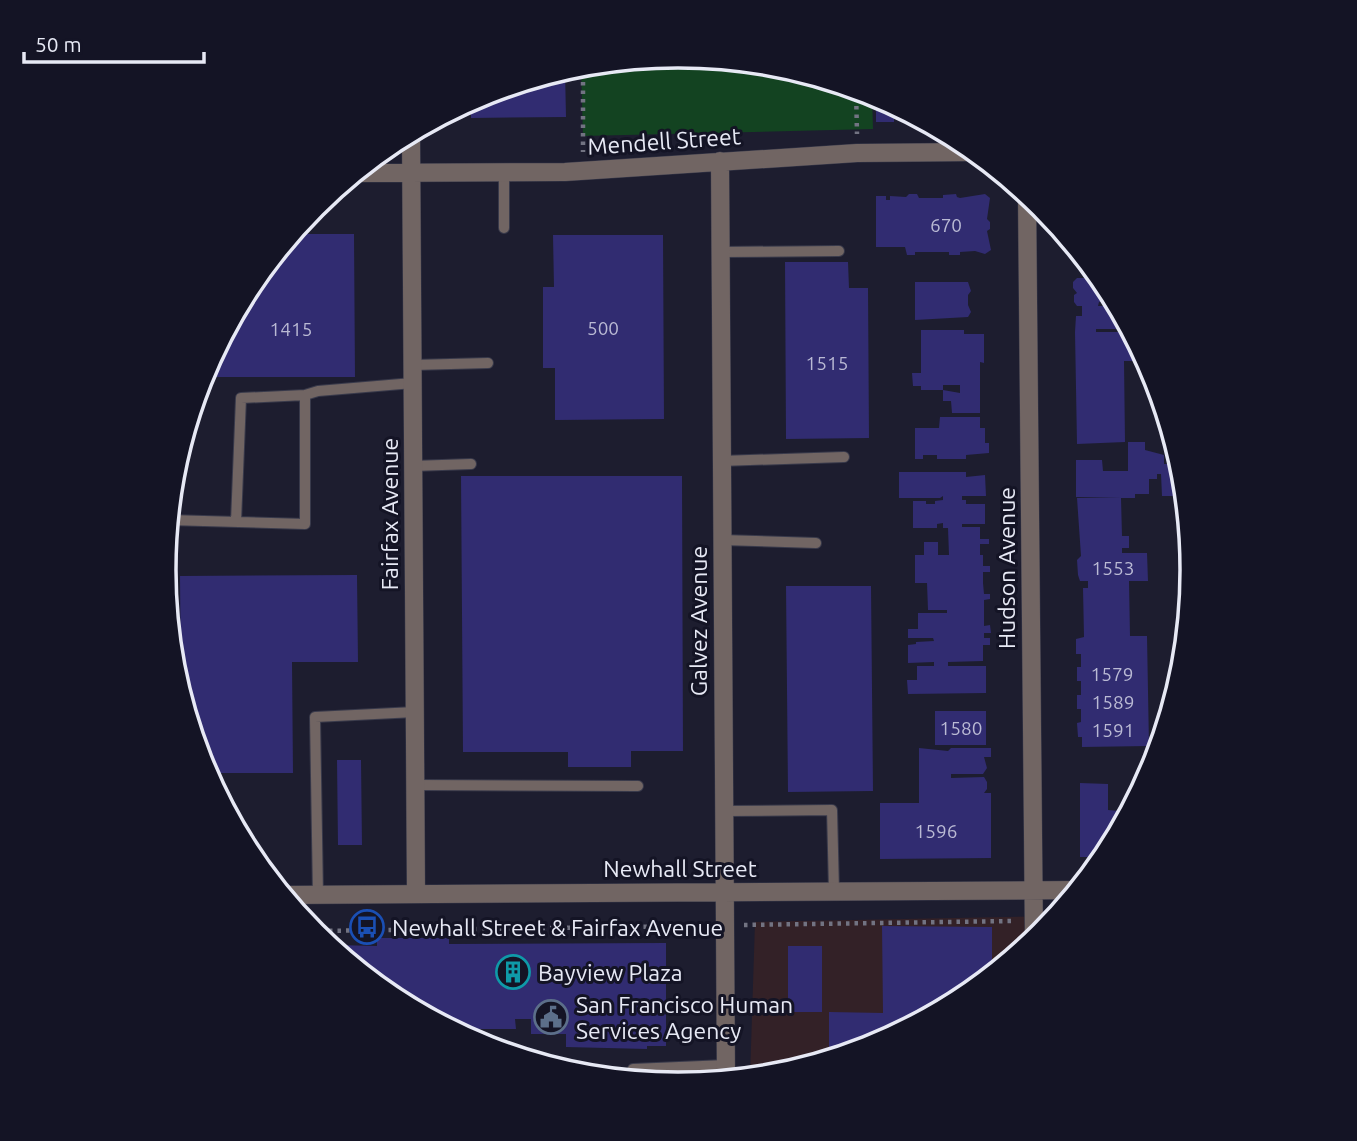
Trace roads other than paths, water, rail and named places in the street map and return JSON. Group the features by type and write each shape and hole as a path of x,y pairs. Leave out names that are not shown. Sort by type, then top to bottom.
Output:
{"street":[{"name":"Fairfax Avenue","path":"411,146 416,894"},
{"name":"Mendell Street","path":"372,173 583,170 857,153 957,152"},
{"name":"Galvez Avenue","path":"720,161 726,1070"},
{"name":"Hudson Avenue","path":"1027,209 1034,926"},
{"name":"Newhall Street","path":"295,895 1065,890"}],"lane":[{"path":"503,228 504,172"},
{"path":"719,252 839,251"},
{"path":"236,522 241,398 304,395 488,363"},
{"path":"179,520 305,524 304,395"},
{"path":"721,461 844,457"},
{"path":"414,466 471,464"},
{"path":"722,540 816,543"},
{"path":"318,895 315,717 415,712"},
{"path":"416,785 638,786"},
{"path":"724,811 832,810 834,891"},
{"path":"633,1069 706,1072"}],"place":[{"name":"Newhall Street & Fairfax Avenue","path":"367,927"},
{"name":"Bayview Plaza","path":"513,972"},
{"name":"San Francisco Human Services Agency","path":"551,1017"}]}
